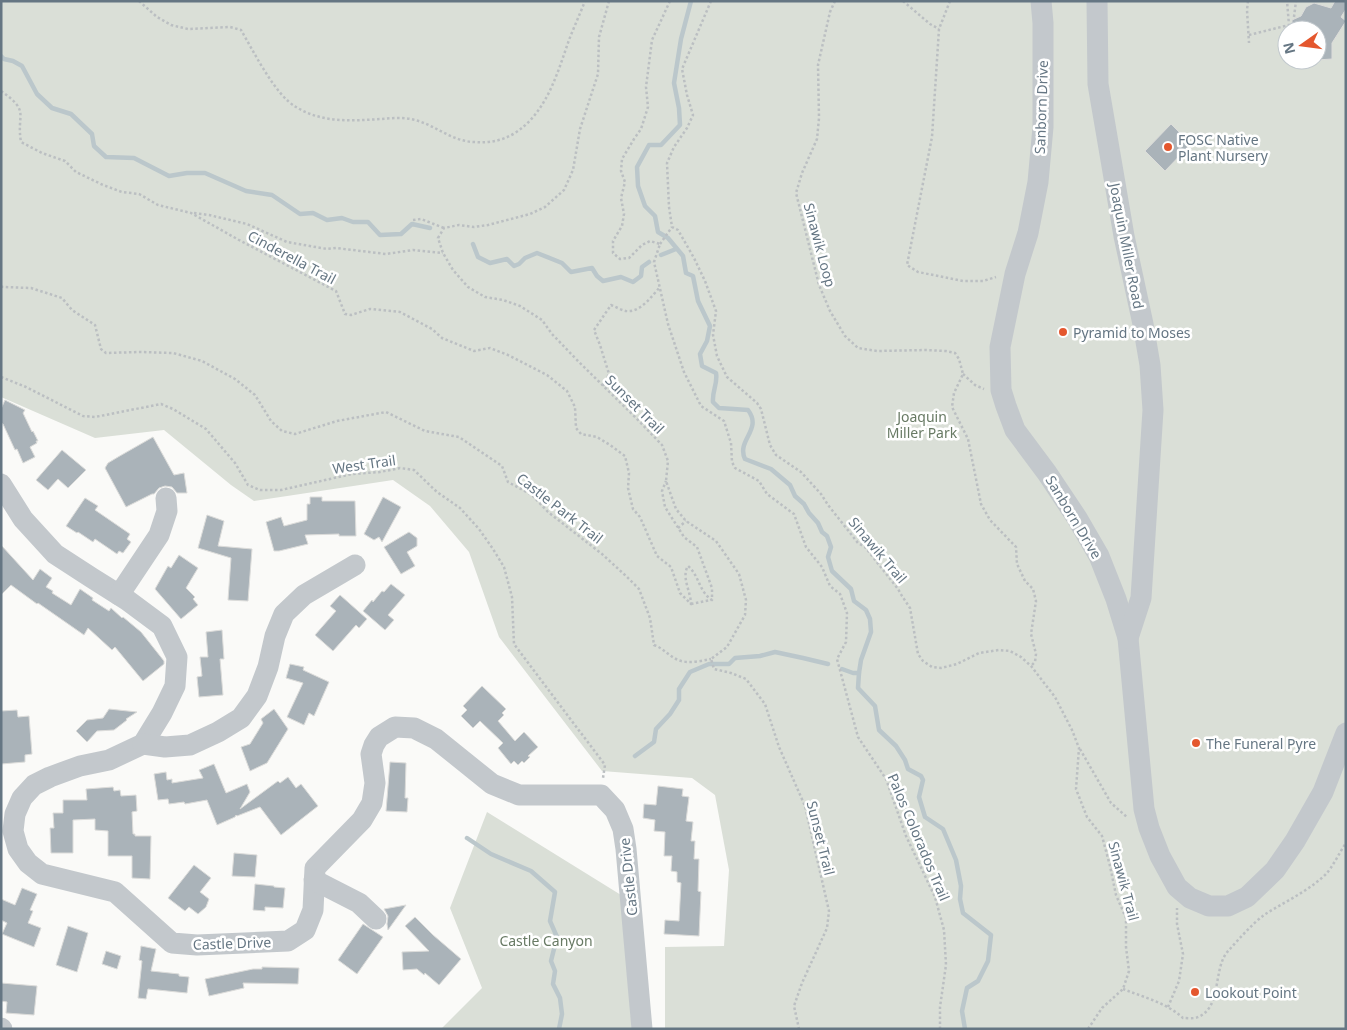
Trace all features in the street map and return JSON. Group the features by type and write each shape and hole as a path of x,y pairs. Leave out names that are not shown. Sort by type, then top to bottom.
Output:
{"street":[{"name":"Sanborn Drive","path":"1041,1 1043,23 1043,127 1038,182 1028,233 1015,274 1000,347 1001,390 1015,430 1047,473 1099,556 1116,599 1128,638 1144,809 1160,856 1177,887 1190,898 1209,906 1228,906 1248,897 1275,870 1295,841 1323,792 1346,733"},
{"name":"Joaquin Miller Road","path":"1097,1 1098,84 1124,236 1150,365 1153,410 1141,598 1128,638"},
{"path":"1,484 23,519 55,554 120,595 162,626 177,657 175,686 162,713 143,744 165,747 190,745 218,732 241,718 258,696 284,614 304,594 355,565"},
{"path":"120,595 159,536 167,511 166,498"},
{"name":"Castle Drive","path":"143,744 109,760 80,766 34,785 22,798 8,822 23,856 28,863 42,874 115,892 172,943 197,945 288,941 305,930 313,910 315,868 362,820 372,803 375,783 371,754 379,737 395,727 414,728 436,739 492,784 519,795 601,794 614,810 623,829 642,1029"},
{"path":"314,880 358,903 376,919"}],"path":[{"path":"139,1 157,17 171,25 188,29 230,27 241,30 280,94 294,107 310,115 326,119 350,121 396,118 414,120 463,141 474,142 501,140 527,124 539,110 553,84 585,1"},
{"path":"413,220 421,219 444,228 459,225 474,227 488,225 530,214 545,207 564,190 573,170 580,129 598,74 599,36 609,1"},
{"path":"670,1 652,40 646,87 648,107 642,129 622,159 622,171 625,182 621,198 624,214 622,226 614,241 613,253 620,259 629,258 642,245 650,241 660,244 672,227"},
{"name":"Sinawik Trail","path":"711,1 682,69 693,115 667,163 668,207 672,227 678,230 706,281 716,311 713,335 717,356 727,377 761,409 770,445 776,455 801,472 898,589 910,608 918,654 923,661 932,667 941,668 957,664 979,653 999,650 1010,651 1021,657 1031,666 1055,697 1079,748 1076,789 1088,818 1102,836 1116,895 1126,918 1126,947 1129,971 1123,989"},
{"name":"Sinawik Loop","path":"836,1 830,12 818,65 819,118 817,139 802,173 796,193 819,285 830,311 845,336 858,348 877,351 926,350 955,353 964,374"},
{"path":"903,1 930,24 939,29"},
{"path":"950,1 939,29 932,137 907,265 918,272 963,282 983,281 1002,275 1015,274"},
{"path":"1248,1 1249,43"},
{"path":"1249,35 1289,25 1287,1"},
{"path":"1294,17 1296,1"},
{"name":"Cinderella Trail","path":"1,91 20,107 22,116 19,132 21,142 42,153 65,161 76,172 103,185 122,192 138,194 158,205 191,213 336,291 345,314 352,316 370,309 400,312 432,329 442,338 474,351 490,348 547,375 567,391 575,407 576,428 581,434 597,437 610,444 625,456 630,473 628,488 633,509 640,517 657,556 671,567 680,593 690,604"},
{"path":"191,213 209,215 247,224 287,242 327,250 336,248 386,254 412,250 443,253 438,238 444,228"},
{"name":"Palos Colorados Trail","path":"660,244 654,262 668,324 684,372 702,406 724,421 731,443 732,462 735,468 759,481 767,494 794,514 806,547 822,567 830,586 840,594 847,613 846,642 836,659 858,737 886,779 906,836 935,898 944,930 946,965 940,1007 940,1029"},
{"name":"Sunset Trail","path":"443,253 453,270 468,287 485,297 503,300 520,306 542,320 552,334 662,445 668,461 666,481 676,509 686,521 716,542 739,574 746,600 746,615 728,647 712,660 714,669 746,679 765,704 779,748 805,806 828,911 827,928 802,983 794,1006 798,1029"},
{"name":"Castle Park Trail","path":"1,286 31,288 62,298 72,310 95,325 101,349 106,353 173,353 202,361 235,379 255,395 271,421 282,431 295,434 337,420 386,412 425,431 459,437 502,466 508,482 532,495 548,512 602,554 639,589 650,618 654,645 659,646 679,660 693,662 712,660"},
{"path":"603,386 609,374 594,330 611,305 624,311 632,311 647,302 660,286"},
{"path":"1001,390 988,391 975,385 964,374 954,394 952,407 968,439 981,504 990,520 1016,547 1017,564 1025,581 1033,589 1036,601 1031,634 1036,654 1035,662 1031,666"},
{"name":"West Trail","path":"1,377 26,387 83,416 95,417 161,404 173,409 206,429 235,463 248,484 260,490 281,490 352,474 400,468 414,470 436,492 460,508 500,559 512,597 514,644 605,765 601,794"},
{"path":"666,481 662,491 665,507 684,537 697,547 712,588 712,600"},
{"path":"677,528 686,521"},
{"path":"688,566 704,593 712,600 690,604 691,596 685,571 688,566"},
{"path":"1079,748 1111,803 1138,827 1149,828"},
{"path":"1088,1029 1102,1008 1123,989 1168,1007 1183,1018 1197,1018 1204,1013 1216,992 1222,960 1226,952 1262,916 1313,885 1326,874 1346,843"},
{"path":"1168,1007 1179,981 1183,954 1177,924 1177,887"}],"green space":[{"name":"Joaquin Miller Park","path":"1,1 1346,1 1346,1029 665,1029 665,947 724,946 729,870 715,795 692,778 602,771 499,637 469,552 430,506 393,480 254,501 231,485 164,430 95,438 1,397"},
{"name":"Castle Canyon","path":"487,812 621,895 632,1029 441,1029 482,988 450,908"}],"building":[{"path":"1335,1 1346,1 1346,9 1341,17 1346,21 1332,43 1332,59 1327,59 1327,20 1292,20 1301,16 1306,7 1314,3 1331,8"},
{"name":"FOSC Native Plant Nursery","path":"1171,124 1191,144 1165,171 1145,151"},
{"path":"5,400 25,410 23,413 38,441 30,447 35,457 23,463 1,423 1,409"},
{"path":"153,437 174,475 184,473 187,493 177,493 172,487 165,486 159,488 154,494 126,507 105,468 108,463"},
{"path":"62,450 86,470 68,488 58,479 48,490 36,480"},
{"path":"310,497 322,497 322,501 355,501 356,536 339,536 339,534 305,535 308,544 274,551 266,522 281,517 284,526 307,520 307,504 310,504"},
{"path":"383,497 401,507 382,542 379,537 374,540 364,534"},
{"path":"85,498 98,506 95,510 130,534 127,539 131,542 123,553 119,551 117,554 95,539 93,542 66,526"},
{"path":"207,515 224,521 218,546 252,549 248,601 228,600 231,558 198,548"},
{"path":"409,532 417,538 417,546 407,552 415,566 401,574 384,547"},
{"path":"1,545 33,580 40,569 52,578 46,587 71,605 80,589 93,598 92,600 109,611 111,608 141,632 164,661 164,664 143,681 115,647 112,650 88,628 84,635 11,585 1,595"},
{"path":"179,555 198,568 186,588 195,597 193,599 198,605 181,619 155,589 168,566 171,568"},
{"path":"391,584 405,595 388,615 394,620 385,630 363,611 372,600 373,602"},
{"path":"340,595 367,619 359,628 356,625 333,651 315,635 336,611 330,606"},
{"path":"222,630 224,659 220,659 223,695 199,697 197,677 202,676 200,657 208,657 206,632"},
{"path":"290,664 304,667 303,670 329,682 314,716 309,713 304,725 287,717 303,683 286,678"},
{"path":"482,686 506,709 502,713 504,715 498,721 515,741 524,732 538,747 528,756 530,757 524,763 522,761 518,765 514,761 511,764 498,748 503,743 480,721 473,728 461,716 467,710 463,706"},
{"path":"109,709 137,712 114,730 97,731 87,742 76,731 87,720 103,718"},
{"path":"274,709 288,729 267,763 250,771 241,747 250,744 263,723 261,719"},
{"path":"17,710 18,717 29,716 32,754 25,755 25,762 1,764 1,711"},
{"path":"390,762 406,763 405,798 408,798 407,812 386,811"},
{"path":"214,764 226,793 247,784 250,792 240,809 278,781 280,783 288,777 296,788 301,784 318,806 281,835 260,807 236,815 217,825 207,800 185,804 184,802 169,804 168,799 158,800 154,774 166,772 167,780 172,779 172,783 203,778 199,770"},
{"path":"658,786 683,789 682,796 689,797 686,821 693,822 691,841 695,841 694,859 699,859 698,891 701,892 699,936 664,934 665,920 679,921 681,883 677,882 677,872 671,871 672,856 664,856 665,832 654,831 655,820 643,818 644,804 656,805"},
{"path":"113,787 114,791 120,790 121,796 136,795 137,811 132,812 133,834 135,836 151,836 150,879 132,878 132,856 108,856 108,831 95,830 95,819 73,820 73,853 51,853 50,828 54,828 53,813 63,813 63,800 87,800 86,789"},
{"path":"234,853 257,855 255,877 232,876"},
{"path":"194,865 211,878 200,892 209,899 206,907 198,914 189,907 185,911 168,898"},
{"path":"255,884 285,888 283,908 265,907 265,911 253,910"},
{"path":"22,888 37,894 30,910 33,911 28,923 41,928 34,947 2,934 7,923 1,920 1,899 15,905"},
{"path":"406,905 388,930 388,916 384,909"},
{"path":"415,917 461,959 439,985 417,969 403,970 402,952 429,951 405,926"},
{"path":"363,924 383,937 357,974 338,960"},
{"path":"68,926 88,933 77,972 56,965"},
{"path":"141,946 156,949 151,971 189,977 187,993 148,989 146,999 138,998 142,961 139,960"},
{"path":"106,951 121,956 117,969 102,964"},
{"path":"262,967 299,968 298,984 243,983 244,988 209,996 205,979 253,969 262,969"},
{"path":"1,983 37,986 34,1015 6,1013 7,1002 1,1001"}],"waterway":[{"path":"691,1 681,39 674,83 680,125 661,145 649,145 637,167 638,186 645,206 655,216 658,232 668,238 683,256 686,273 693,276 698,301 710,326 707,341 700,354 702,366 716,373 713,402 719,408 748,410 753,423 744,446 745,459 771,469 790,485 795,496 804,504 818,523 822,532 827,536 831,547 828,557 832,571 851,589 854,601 866,610 870,619 871,632 861,660 858,688 875,706 879,730 896,746 905,760 908,769 921,776 923,780 919,797 925,817 943,829 956,860 961,886 960,899 963,913 991,935 988,961 978,981 967,988 962,1011 965,1029"},
{"path":"1,56 22,66 37,94 52,108 71,114 92,134 94,146 106,157 134,158 169,176 205,173 246,191 272,195 300,214 313,213 327,220 342,218 353,222 368,222 380,235 401,234 412,224 430,228"},
{"path":"473,244 478,257 490,263 507,259 514,266 525,258 537,253 562,263 571,272 592,268 603,281 621,277 633,282 641,276 642,267 649,262"},
{"path":"661,255 676,249"},
{"path":"635,756 654,742 656,729 670,714 679,700 679,689 690,672 709,664 729,664 735,658 760,656 775,652 828,664"},
{"path":"842,669 859,673"},
{"path":"467,838 491,854 531,871 555,892 550,921 557,937 551,961 555,971 553,984 560,998 562,1014 559,1029"}],"place":[{"name":"FOSC Native Plant Nursery","path":"1168,147"},
{"name":"Pyramid to Moses","path":"1063,332"},
{"name":"The Funeral Pyre","path":"1196,743"},
{"name":"Lookout Point","path":"1195,992"}]}
